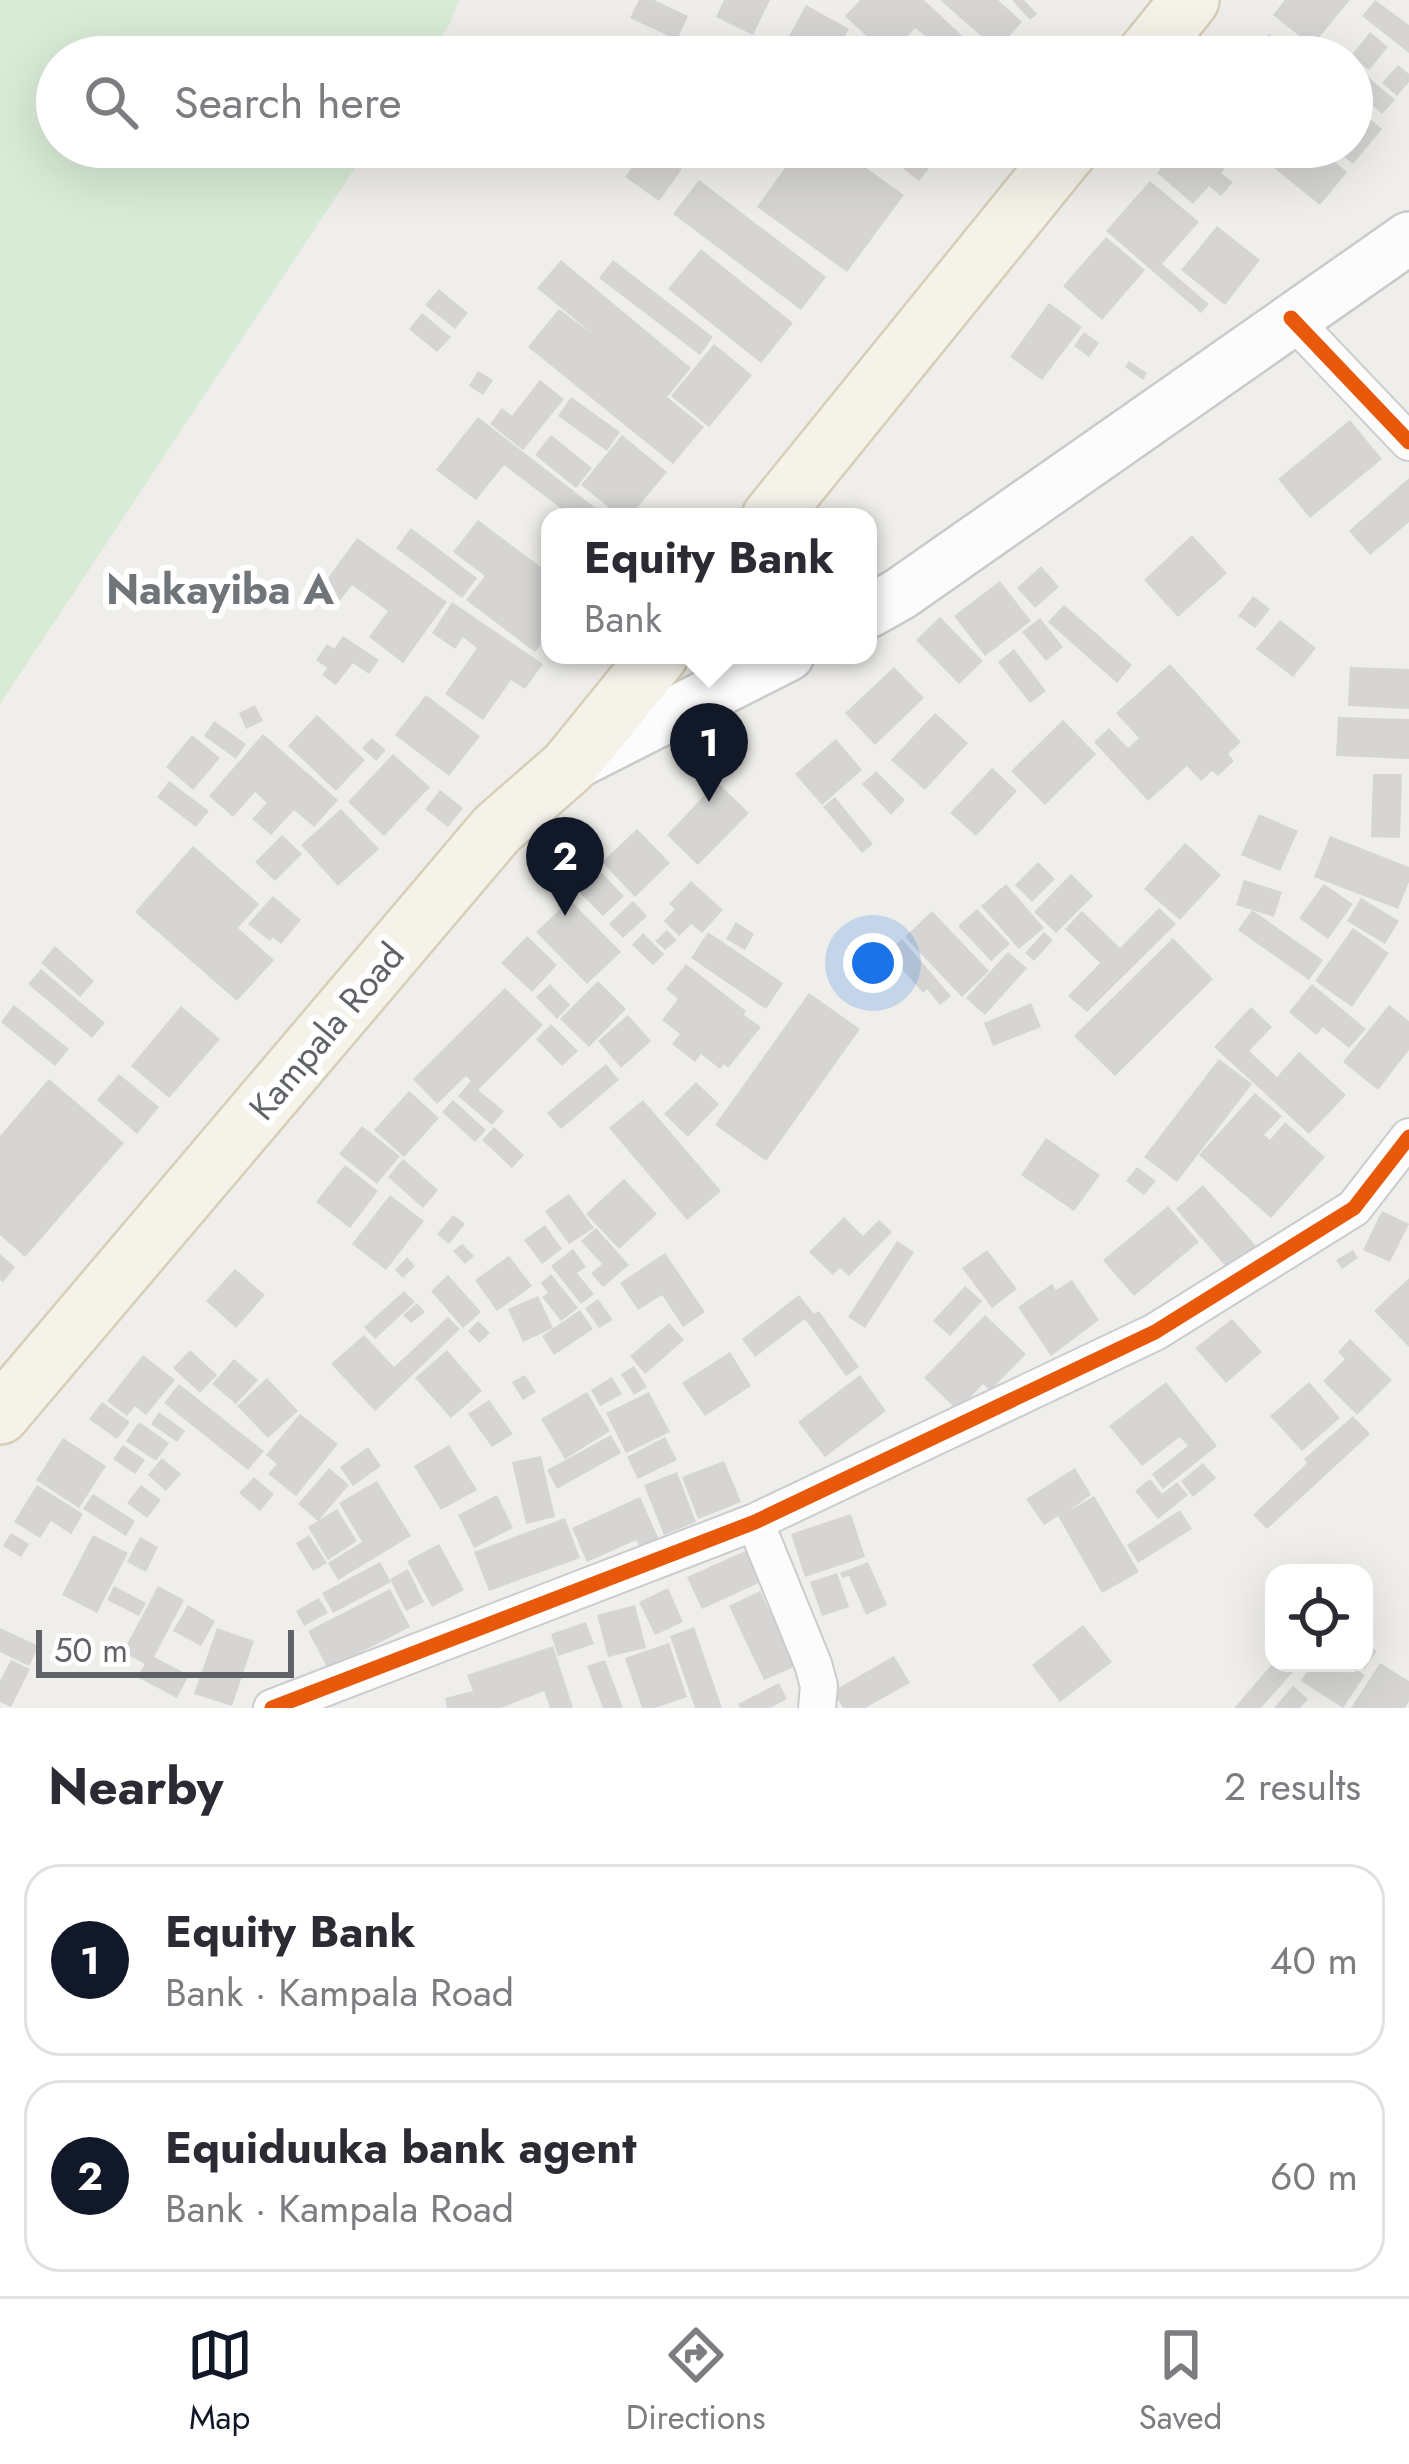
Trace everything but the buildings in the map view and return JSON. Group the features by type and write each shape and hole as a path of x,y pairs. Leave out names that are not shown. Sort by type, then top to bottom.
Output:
{"main road":[{"path":"1161,36 1190,0"},
{"path":"778,508 1054,168"},
{"path":"877,607 1409,238"},
{"name":"Kampala Road","path":"0,1415 497,829 568,767 652,664"},
{"path":"568,767 770,664"}],"street":[{"path":"1291,318 1409,442"},
{"path":"272,1708 755,1522 1155,1332 1354,1208 1409,1137"},
{"path":"755,1522 812,1664 819,1685 817,1708"}],"green space":[{"path":"0,0 459,0 442,36 36,36 36,168 355,168 0,704"}],"cycle path":[{"path":"1291,318 1409,442"},
{"path":"272,1708 755,1522 1155,1332 1354,1208 1409,1137"}],"place":[{"name":"Equity Bank","path":"709,802"},
{"name":"Equiduuka bank agent","path":"565,916"}],"district":[{"name":"Nakayiba A","path":"220,589"}]}
